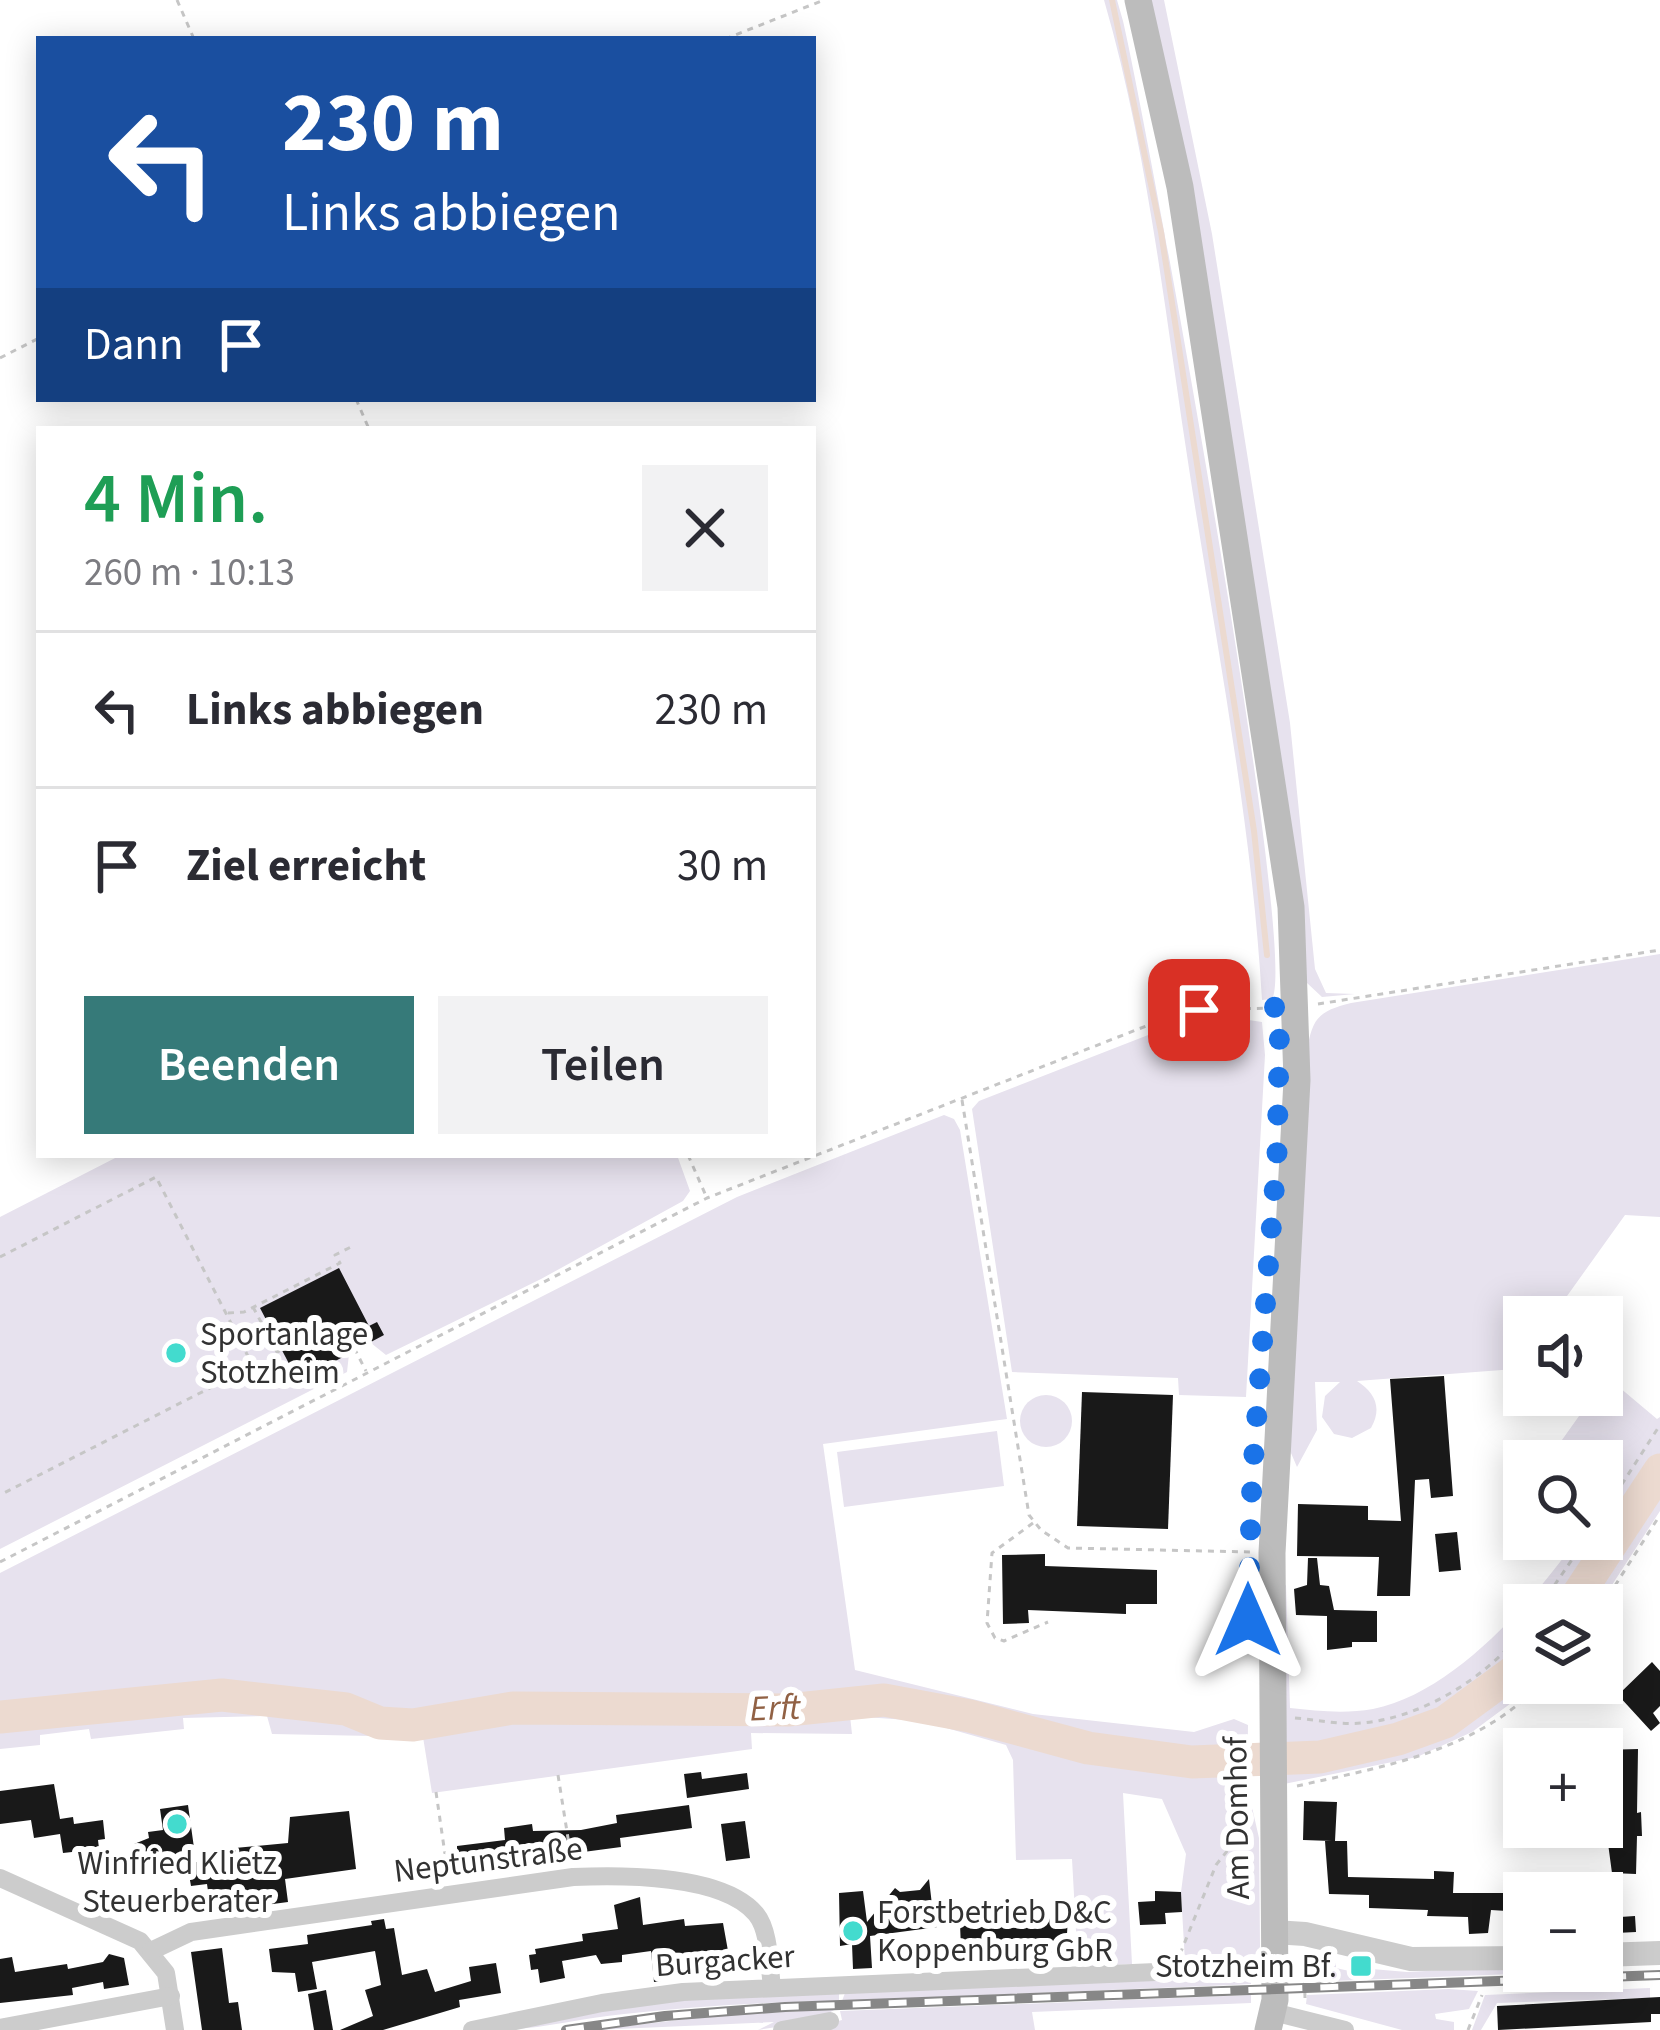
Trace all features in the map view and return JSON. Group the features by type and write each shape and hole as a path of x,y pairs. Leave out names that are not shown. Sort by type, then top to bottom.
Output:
{"main road":[{"name":"Am Domhof","path":"1138,0 1180,187 1286,858 1295,1142 1272,1552 1267,1797 1274,1932 1271,2021"}],"street":[{"name":"Neptunstraße","path":"151,1951 191,1932 573,1877 673,1881 740,1901 761,1922 772,1987"},
{"path":"0,1878 125,1932 151,1951 166,1972 175,2030"},
{"path":"1274,1932 1305,1934 1412,1958 1503,1958"},
{"path":"1623,1954 1660,1953"},
{"name":"Burgacker","path":"472,2030 636,1997 772,1987 1274,1967"},
{"path":"0,2028 171,1996"},
{"path":"1271,2021 1302,2020 1345,2030"},
{"path":"782,2030 830,2021"}],"path":[{"path":"177,0 193,36"},
{"path":"733,36 824,0"},
{"path":"0,358 36,340"},
{"path":"816,1155 1183,1014 1289,1007 1660,950"},
{"path":"962,1098 1023,1495 1035,1522 1068,1548 1272,1552"},
{"path":"689,1158 707,1198"},
{"path":"0,1562 451,1334 707,1198 809,1158"},
{"path":"0,1257 156,1178 253,1366 0,1495"},
{"path":"226,1314 253,1307 340,1263 335,1255 351,1247"},
{"path":"253,1307 278,1352 337,1327 346,1334 367,1373"},
{"path":"1623,1482 1660,1425"},
{"path":"1616,1584 1660,1515"},
{"path":"1035,1522 992,1553 987,1623 995,1638 1004,1641 1048,1622"},
{"path":"1248,1573 1250,1638"},
{"path":"1272,1721 1340,1724 1388,1719 1470,1680 1503,1649"},
{"path":"1179,1971 1180,1953 1216,1865 1267,1797 1438,1751 1518,1704"},
{"path":"558,1775 573,1877"},
{"path":"436,1792 450,1895"},
{"path":"1302,2020 1305,1934"},
{"path":"1468,2030 1481,1995"}],"shaded area":[{"path":"1104,0 1117,0 1123,21 1217,533 1264,842 1275,948 1272,999 1262,1000 1242,802 1154,236 1133,117"},
{"path":"1147,0 1164,0 1212,234 1290,723 1315,969 1326,993 1355,994 1322,997 1307,983"},
{"path":"1660,954 1660,1217 1625,1215 1567,1296 1503,1296 1503,1370 1357,1381 1372,1395 1376,1413 1371,1428 1352,1438 1334,1434 1322,1417 1325,1396 1340,1382 1315,1382 1317,1430 1297,1467 1285,1439 1307,1051 1311,1031 1324,1013 1351,1003"},
{"path":"1215,1015 1262,1022 1265,1055 1246,1397 1179,1395 1178,1378 1012,1372 972,1109 979,1101 1179,1023"},
{"path":"944,1115 954,1119 960,1130 1007,1419 823,1444 855,1670 1033,1714 1194,1732 1234,1719 1248,1725 1247,1785 1259,1838 1260,1947 1252,1960 1185,1962 1181,1892 1186,1854 1162,1799 1123,1793 1132,1964 1078,1967 1072,1859 1016,1860 1013,1760 1006,1745 922,1721 850,1716 852,1734 751,1733 752,1749 432,1793 423,1737 272,1734 267,1716 183,1718 184,1729 91,1739 89,1729 40,1735 40,1745 0,1749 0,1573 737,1197"},
{"name":"Sportanlage Stotzheim","path":"115,1158 678,1158 690,1191 683,1201 541,1279 386,1355 371,1343 349,1354 347,1372 0,1549 0,1217"},
{"path":"1623,1390 1660,1417 1660,1511 1613,1584 1542,1584 1561,1560 1623,1560 1623,1440 1562,1440 1579,1416 1623,1416"},
{"path":"1046,1395 1064,1403 1072,1421 1064,1439 1046,1447 1028,1439 1020,1421 1028,1403"},
{"path":"997,1431 1004,1486 844,1507 837,1452"},
{"path":"1286,1585 1290,1708 1342,1712 1403,1700 1432,1685 1503,1627 1503,1704 1510,1704 1472,1732 1417,1757 1284,1784 1286,1766 1356,1756 1383,1737 1325,1750 1286,1751 1280,1586"},
{"path":"1305,1962 1336,1962 1336,1968 1358,1973 1360,1968 1407,1972 1503,1967 1503,1974 1307,1982"},
{"path":"1251,1976 1251,1984 842,2001 845,1993"},
{"path":"1650,1988 1650,1998 1497,2003 1481,2030 1472,2030 1485,1995"},
{"path":"839,1991 839,2001 677,2009 495,2030 676,1999"},
{"path":"1478,1991 1469,2009 1435,2014 1436,2019 1454,2022 1454,2030 1402,2030 1306,2004 1307,1995"},
{"path":"1251,1995 1251,2003 1032,2012 1035,2030 804,2030 842,2020 840,2011"},
{"path":"836,2009 814,2021 758,2030 774,2022 594,2030 712,2016"}],"building":[{"path":"339,1268 369,1326 377,1322 384,1335 298,1381 260,1308"},
{"path":"1444,1376 1453,1496 1431,1498 1429,1479 1415,1480 1410,1596 1377,1596 1379,1557 1297,1556 1298,1504 1368,1506 1368,1520 1401,1521 1390,1379"},
{"path":"1082,1392 1173,1395 1168,1529 1077,1526"},
{"path":"1457,1532 1461,1570 1439,1572 1435,1534"},
{"path":"1045,1554 1045,1566 1157,1570 1157,1604 1126,1604 1126,1614 1028,1610 1029,1623 1003,1624 1002,1555"},
{"path":"1308,1558 1317,1558 1320,1585 1329,1586 1334,1610 1377,1611 1377,1642 1352,1642 1352,1647 1327,1650 1327,1616 1296,1615 1294,1589 1307,1585"},
{"path":"1652,1662 1660,1671 1660,1706 1653,1713 1660,1723 1651,1731 1623,1700 1623,1690"},
{"path":"1623,1749 1638,1749 1637,1813 1641,1812 1642,1836 1637,1836 1636,1874 1612,1872 1609,1848 1623,1848"},
{"path":"701,1772 702,1779 747,1773 749,1789 687,1798 684,1774"},
{"path":"54,1784 60,1819 73,1817 74,1824 103,1820 100,1857 82,1860 81,1851 63,1853 60,1834 34,1838 31,1820 0,1824 0,1791"},
{"path":"1304,1801 1337,1802 1335,1841 1347,1841 1348,1877 1434,1879 1434,1871 1454,1872 1453,1893 1503,1893 1503,1911 1491,1910 1488,1933 1469,1934 1468,1917 1369,1908 1369,1895 1329,1894 1325,1841 1332,1841 1303,1840"},
{"path":"188,1805 196,1862 237,1858 235,1848 288,1843 290,1817 349,1811 356,1869 285,1879 288,1902 211,1912 207,1884 191,1886 188,1869 137,1875 134,1844 149,1838 148,1832 163,1830 160,1809"},
{"path":"689,1805 692,1828 620,1838 621,1847 500,1863 501,1867 395,1886 392,1865 457,1856 457,1846 505,1840 504,1828 532,1824 533,1831 581,1830 617,1823 616,1815"},
{"path":"745,1821 750,1858 726,1861 721,1824"},
{"path":"929,1879 932,1905 1010,1907 1011,1928 1043,1926 1043,1918 1068,1917 1066,1951 1045,1953 1045,1963 1022,1964 1021,1947 961,1949 960,1924 870,1936 872,1968 853,1969 852,1944 840,1946 839,1893 863,1891 867,1922 895,1888 920,1890"},
{"path":"1155,1891 1181,1892 1182,1912 1165,1913 1166,1924 1140,1925 1138,1902 1155,1901"},
{"path":"640,1897 643,1925 684,1919 685,1926 723,1923 730,1962 710,1964 707,1957 667,1963 669,1980 654,1982 651,1951 601,1964 596,1955 562,1961 565,1978 540,1983 538,1969 531,1970 529,1955 536,1954 535,1949 618,1929 614,1905"},
{"path":"1635,1916 1636,1932 1623,1933 1623,1917"},
{"path":"384,1919 386,1929 394,1928 402,1975 427,1969 435,1992 471,1981 469,1967 496,1963 501,1993 459,2000 460,2007 383,2030 340,2030 373,2016 365,1990 381,1985 375,1951 312,1962 317,1989 298,1992 295,1973 272,1972 269,1949 308,1944 307,1935"},
{"path":"222,1948 229,2003 238,2002 242,2030 202,2030 191,1952"},
{"path":"109,1954 124,1958 129,1985 104,1989 103,1982 72,1988 73,1995 0,2003 0,1959 12,1957 15,1972 67,1964 68,1969 103,1962"},
{"path":"326,1990 333,2030 314,2030 308,1994"},
{"path":"1660,1997 1660,2014 1651,2014 1651,2022 1498,2030 1497,2006"}],"waterway":[{"path":"1112,0 1161,232 1254,831 1267,955"},
{"name":"Erft","path":"1585,1584 1660,1470"},
{"name":"Erft","path":"0,1717 222,1695 346,1709 380,1723 413,1725 513,1708 788,1710 884,1700 970,1716 1088,1748 1192,1762 1320,1757 1398,1739 1445,1722 1503,1679"}],"railway":[{"path":"566,2030 785,2007 1660,1975"}],"place":[{"name":"Sportanlage Stotzheim","path":"176,1353"},
{"name":"Winfried Klietz Steuerberater","path":"177,1824"},
{"name":"Forstbetrieb D&C Koppenburg GbR","path":"853,1931"},
{"name":"Stotzheim Bf.","path":"1361,1966"}],"route":[{"path":"1199,1010 1280,1007 1277,1154 1252,1479 1248,1620"}]}
